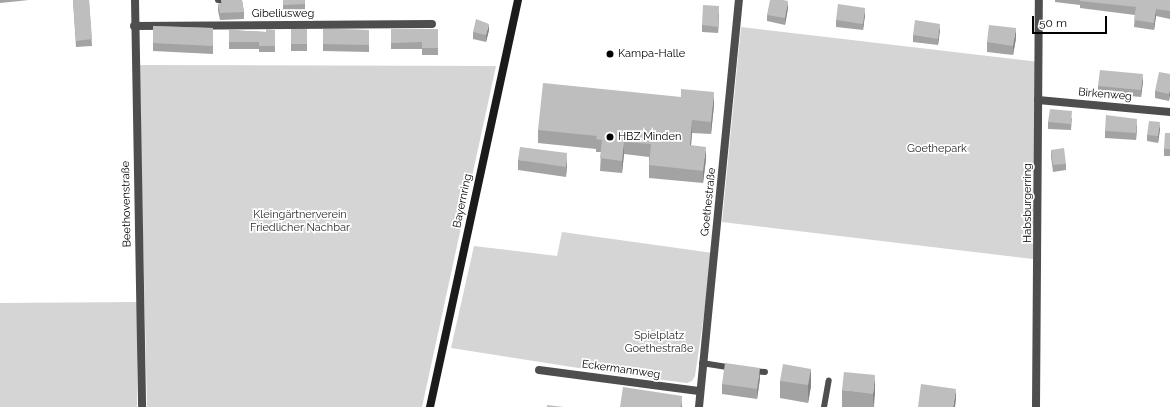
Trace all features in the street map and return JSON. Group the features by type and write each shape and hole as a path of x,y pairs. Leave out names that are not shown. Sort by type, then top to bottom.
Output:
{"street":[{"name":"Beethovenstraße","path":"135,0 134,26 142,407"},
{"name":"Bayernring","path":"430,407 518,0"},
{"name":"Goethestraße","path":"699,407 699,391 725,158 739,0"},
{"name":"Habsburgerring","path":"1036,407 1039,0"},
{"name":"Gibeliusweg","path":"134,26 432,24"},
{"name":"Birkenweg","path":"1038,100 1170,112"},
{"name":"Eckermannweg","path":"539,370 699,391"}],"lane":[{"path":"218,0 230,0"},
{"path":"702,363 741,369"},
{"path":"749,370 765,372"},
{"path":"824,407 829,380"}],"green space":[{"name":"Goethepark","path":"741,27 1040,62 1033,259 722,222"},
{"name":"Kleingärtnerverein Friedlicher Nachbar","path":"139,65 496,66 422,407 147,407"},
{"name":"Spielplatz Goethestraße","path":"562,232 713,253 695,376 692,381 687,383 617,374 451,348 474,246 557,256"},
{"path":"137,302 137,407 0,407 0,303"}],"building":[{"path":"73,0 89,0 92,39 76,41"},
{"path":"221,0 242,0 244,12 220,13 218,4 222,3"},
{"path":"283,0 305,0 305,4 283,5"},
{"path":"770,0 788,1 785,18 767,15"},
{"path":"1080,0 1170,0 1170,11 1156,9 1154,23 1134,20 1136,7"},
{"path":"838,4 865,8 863,24 836,20"},
{"path":"703,5 719,6 718,27 702,25"},
{"path":"476,19 489,24 486,35 473,32"},
{"path":"915,20 940,24 938,39 913,35"},
{"path":"989,25 1016,28 1013,46 987,42"},
{"path":"153,26 213,28 213,46 153,43"},
{"path":"266,29 275,30 275,46 259,46 259,42 229,42 229,30 266,32"},
{"path":"291,29 307,29 307,44 291,44"},
{"path":"323,29 369,30 369,45 323,44"},
{"path":"391,29 438,29 438,48 422,48 422,42 391,43"},
{"path":"1100,70 1143,74 1141,90 1098,86"},
{"path":"1159,72 1170,74 1169,94 1155,91"},
{"path":"543,83 681,97 681,89 714,92 711,122 692,120 690,145 706,147 703,171 649,165 651,144 624,142 622,161 600,158 602,140 596,139 597,136 538,130"},
{"path":"1050,109 1072,111 1071,124 1048,122"},
{"path":"1106,115 1137,119 1136,133 1105,131"},
{"path":"1149,121 1160,122 1158,136 1147,135"},
{"path":"1165,133 1170,133 1170,149 1164,149"},
{"path":"520,147 567,153 566,167 518,160"},
{"path":"1064,148 1066,164 1053,165 1051,150"},
{"path":"725,363 760,368 757,389 722,384"},
{"path":"783,364 811,369 808,385 780,381"},
{"path":"844,372 875,375 873,394 842,390"},
{"path":"921,384 956,389 953,407 918,407"},
{"path":"623,387 682,396 681,407 620,407"},
{"path":"547,405 564,407 547,407"}],"place":[{"name":"Kampa-Halle","path":"610,54"},
{"name":"HBZ Minden","path":"610,137"}]}
